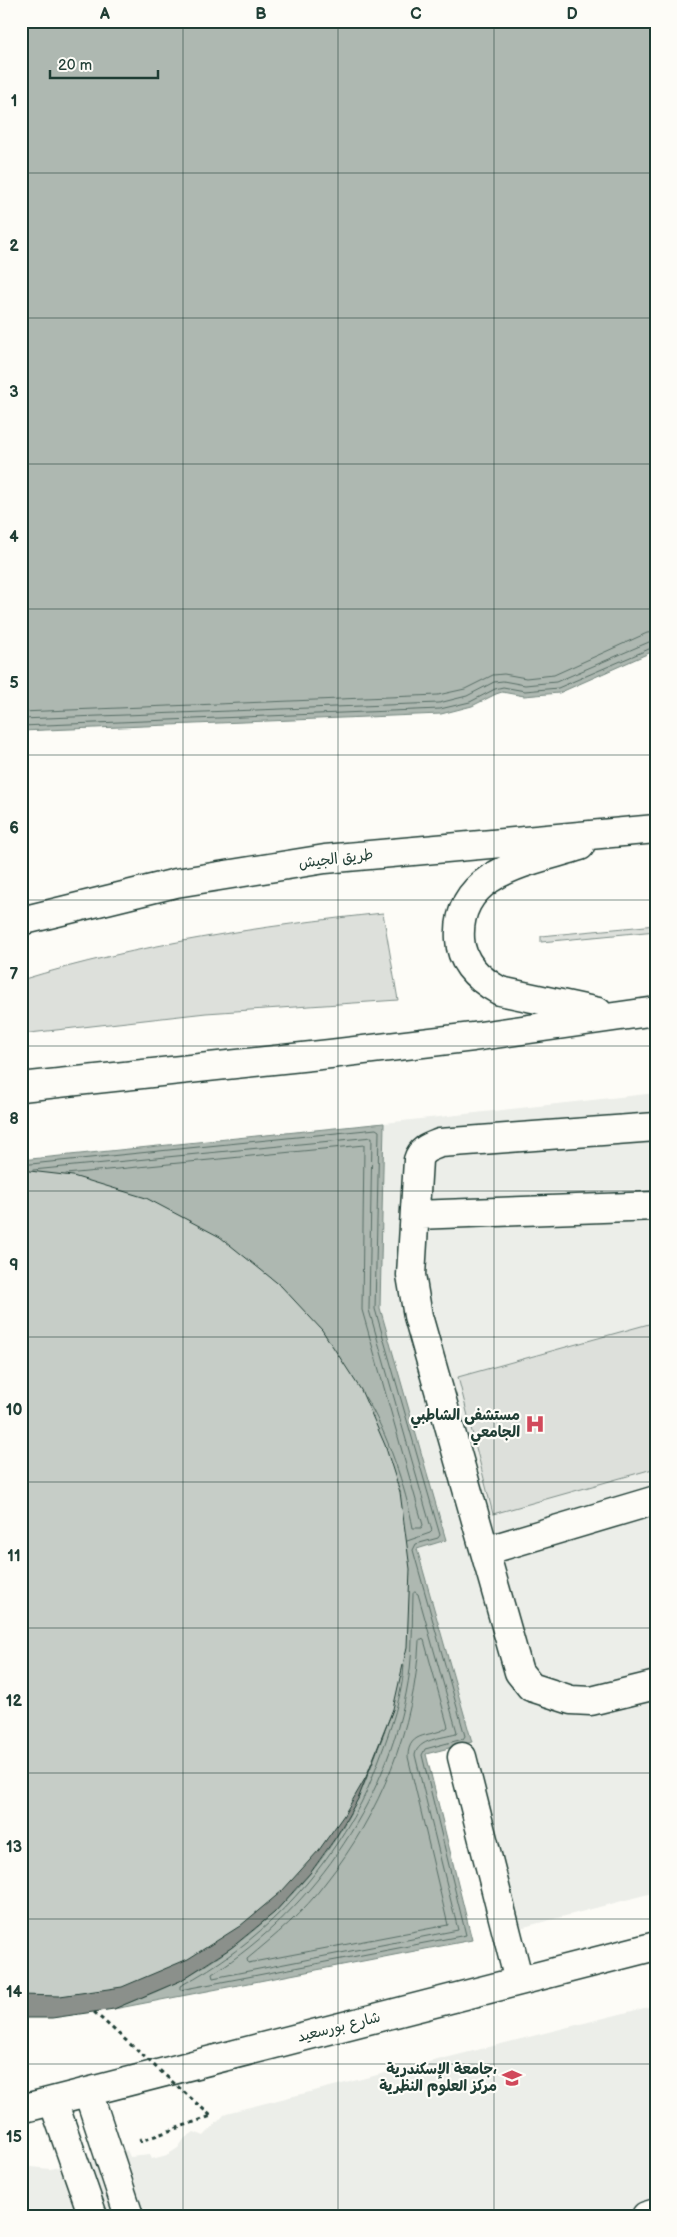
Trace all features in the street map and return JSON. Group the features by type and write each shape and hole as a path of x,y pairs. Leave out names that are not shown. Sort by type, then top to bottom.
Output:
{"main road":[{"name":"طريق الجيش","path":"21,921 176,883 325,859 644,830"},
{"path":"616,1016 515,995 500,991 485,983 473,972 465,958 460,942 459,926 463,910 470,896 482,884 496,875 511,868 644,830"},
{"path":"21,1087 368,1050 656,1011"},
{"path":"656,1127 440,1144 427,1148 419,1154 418,1160 411,1275 415,1303 519,1672 532,1687 571,1700 591,1701 656,1685"},
{"path":"415,1215 656,1206"},
{"path":"485,1551 656,1500"},
{"path":"462,1758 519,1981"},
{"name":"شارع بورسعيد","path":"21,2108 656,1946"},
{"path":"88,2092 129,2216"},
{"path":"53,2101 93,2216"},
{"path":"646,2216 656,2213"}],"path":[{"path":"87,2006 211,2116 141,2141"}],"shaded area":[{"path":"383,913 398,1000 206,1013 21,1034 21,980 65,967 155,946 246,930"},
{"path":"656,925 656,931 541,942 541,936"},
{"name":"مستشفى الشاطبي الجامعي","path":"656,1093 656,1892 520,1928 472,1742 417,1549 446,1540 380,1308 384,1123"},
{"path":"656,1322 656,1468 493,1514 458,1377"},
{"name":"جامعة الإسكندرية، مركز العلوم النظرية","path":"656,2005 656,2216 21,2216 21,2166 50,2169 127,2150 130,2157 150,2155 152,2159 167,2155 178,2148 185,2138 194,2132 204,2136 226,2113"}],"water":[{"path":"21,21 656,21 656,650 559,693 524,696 502,692 472,706 441,714 21,731"},
{"path":"384,1123 380,1308 446,1540 417,1549 472,1742 426,1754 472,1940 114,2009 164,1988 207,1964 259,1926 283,1903 305,1879 343,1826 362,1790 385,1731 21,1193 21,1160"}],"building":[{"path":"21,1170 73,1176 146,1198 220,1237 281,1286 322,1330 361,1390 385,1445 400,1492 410,1569 407,1647 393,1709 366,1777 344,1815 319,1850 282,1891 240,1926 188,1959 122,1987 60,1996 21,1995"}],"place":[{"name":"مستشفى الشاطبي الجامعي","path":"535,1424"},
{"name":"جامعة الإسكندرية، مركز العلوم النظرية","path":"512,2078"}]}
